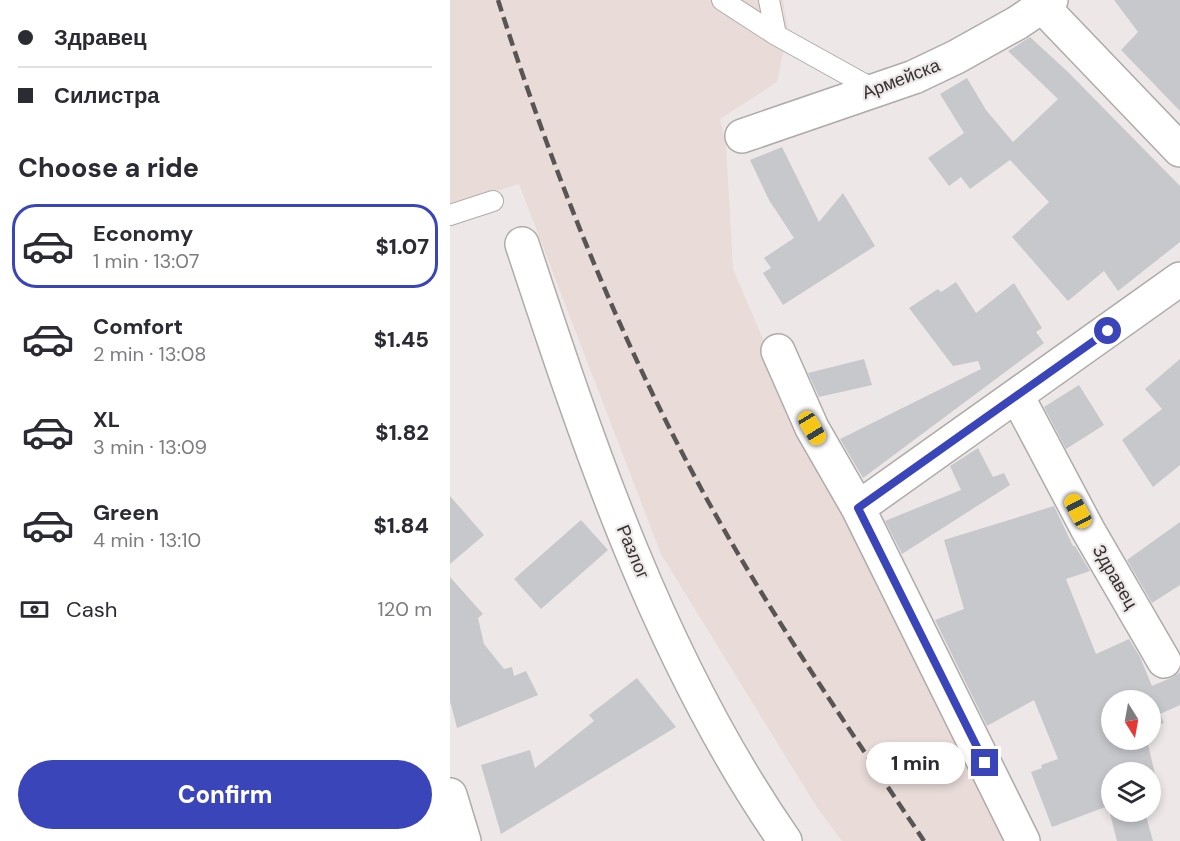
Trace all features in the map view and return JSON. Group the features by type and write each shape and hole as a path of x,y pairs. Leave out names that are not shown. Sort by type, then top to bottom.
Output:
{"street":[{"name":"Армейска","path":"742,136 914,77 1017,23 1046,3"},
{"path":"1046,3 1180,150"},
{"name":"Разлог","path":"522,244 602,480 658,610 692,686 763,810 785,841"},
{"path":"858,508 1180,279"},
{"path":"778,351 812,428 858,508 1023,841"},
{"name":"Здравец","path":"1017,396 1088,530 1164,661"},
{"path":"450,795 464,841"}],"lane":[{"path":"722,0 776,35 875,90"},
{"path":"769,0 776,35"},
{"path":"450,214 493,201"}],"shaded area":[{"path":"450,0 783,0 788,31 777,82 720,119 726,145 733,269 804,435 1011,841 842,841 816,806 661,554 519,184 450,205"}],"building":[{"path":"1114,0 1180,0 1180,111 1121,50 1138,32"},
{"path":"1030,37 1068,72 1180,186 1180,242 1118,291 1104,271 1068,301 1012,237 1049,202 1010,160 970,189 961,177 949,186 928,158 964,133 940,94 967,78 986,110 1013,142 1058,99 1008,51"},
{"path":"782,147 819,222 843,193 875,246 783,305 763,273 771,268 764,258 794,238 769,200 750,160"},
{"path":"956,282 976,313 1014,283 1042,328 1036,332 1044,343 863,478 840,439 981,369 978,361 953,366 909,308 938,289 941,292"},
{"path":"864,359 872,385 819,397 808,373"},
{"path":"1180,359 1180,465 1153,487 1122,440 1162,409 1145,389"},
{"path":"1079,385 1104,425 1066,449 1044,407"},
{"path":"978,448 993,477 1004,473 1010,485 902,554 885,521 961,490 950,466"},
{"path":"450,496 484,535 450,564"},
{"path":"1054,506 1073,546 1090,571 1066,579 1096,654 1129,639 1140,657 1152,686 1180,672 1180,705 1161,714 1161,690 1101,690 1101,750 1149,750 1152,762 1101,762 1101,809 1052,827 1031,772 1042,768 1041,765 1058,759 1034,700 987,726 935,620 964,609 944,540"},
{"path":"581,520 608,550 541,609 514,579"},
{"path":"1180,522 1180,585 1152,603 1127,560"},
{"path":"450,577 483,614 478,618 484,644 504,669 512,667 514,676 526,671 538,695 457,728 450,701"},
{"path":"637,678 676,727 501,834 481,765 530,750 535,768 594,721 589,715"},
{"path":"1112,822 1148,822 1153,841 1117,841"}],"railway":[{"path":"498,0 543,132 593,262 650,389 681,451 764,596 816,679 924,841"}],"route":[{"path":"985,763 858,508 1108,331"}]}
